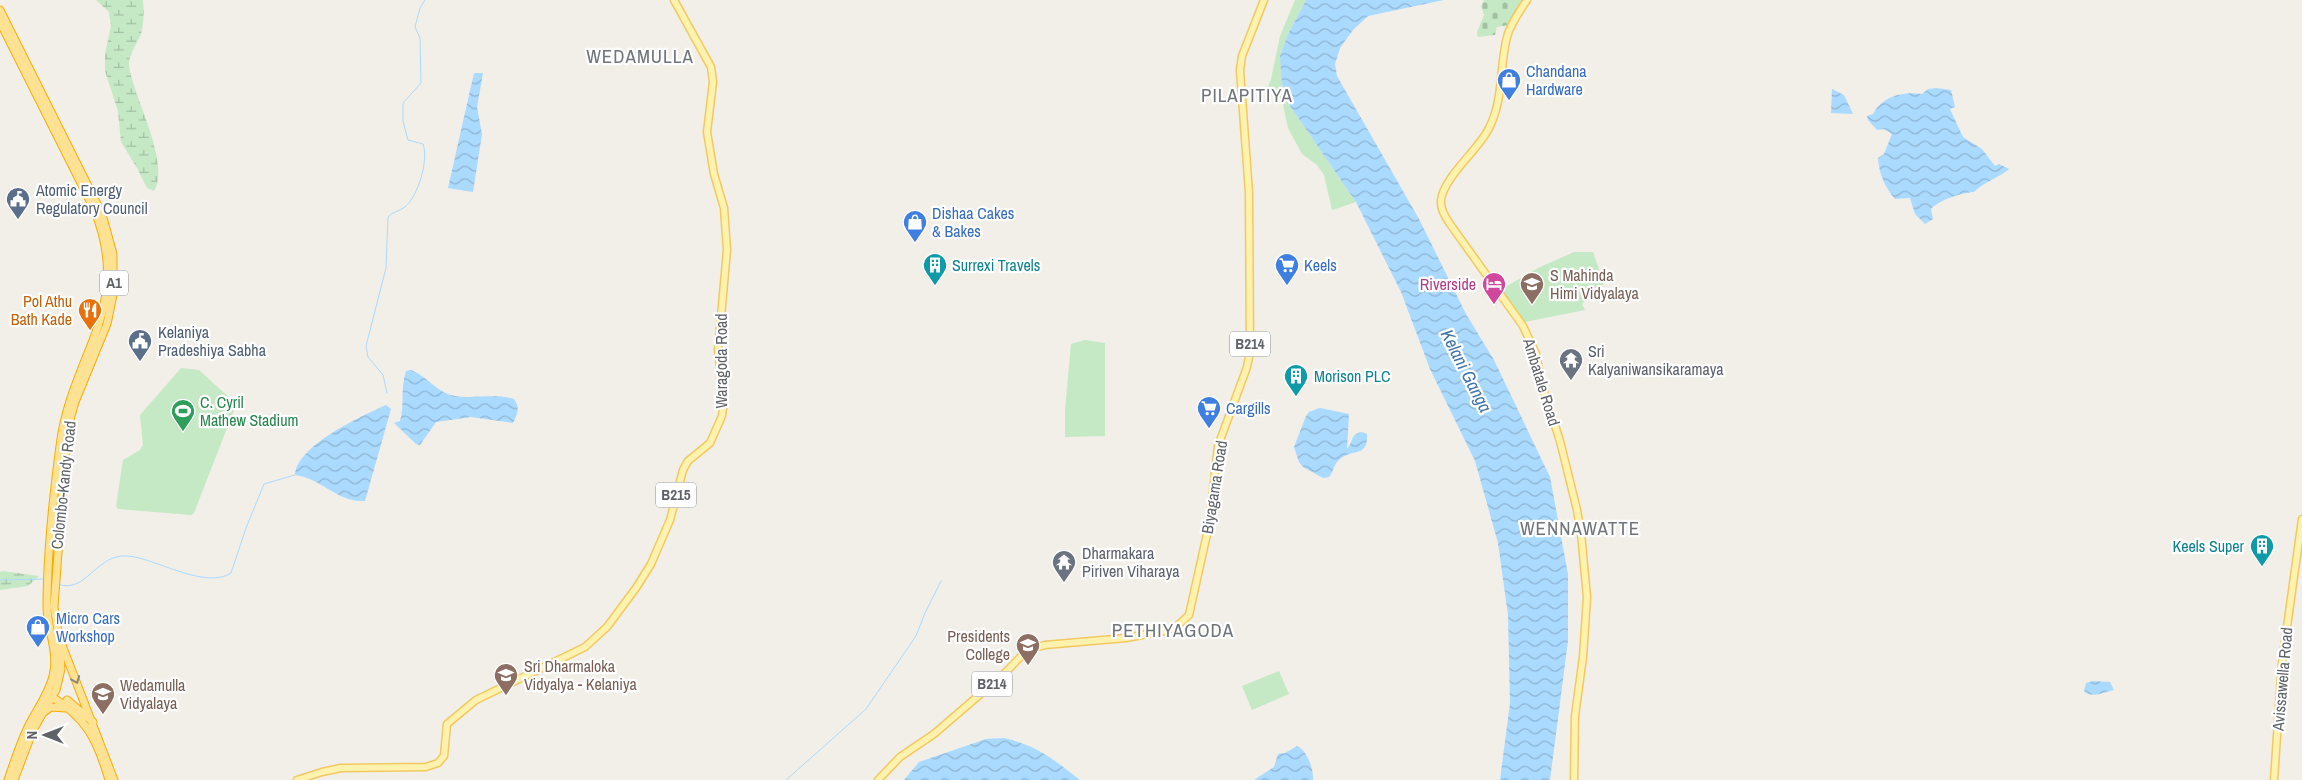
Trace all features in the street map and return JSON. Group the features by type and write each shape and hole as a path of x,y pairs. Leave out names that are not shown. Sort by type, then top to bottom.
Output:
{"highway":[{"name":"Colombo-Kandy Road","path":"0,10 7,31 102,214 110,240 114,268 113,295 107,324 74,402 67,430 48,615 55,664 51,693"},
{"name":"Colombo-Kandy Road","path":"0,22 7,31"},
{"name":"Colombo-Kandy Road","path":"51,588 59,637 60,669 51,693"},
{"path":"59,637 114,780"},
{"path":"51,693 93,722"},
{"path":"51,693 90,730 109,780"},
{"path":"14,780 51,693"},
{"path":"8,780 27,728 51,693"},
{"path":"40,716 51,707 59,706 71,710"}],"main road":[{"name":"Waragoda Road","path":"297,780 341,768 426,767 434,765 444,756 447,724 459,713 476,700 571,655 596,638 621,609 651,564 670,520 683,470 688,461 710,444 714,437 724,401 718,350 721,304 727,266 724,208 714,174 707,132 713,82 711,67 674,0"},
{"name":"Biyagama Road","path":"878,780 900,757 934,734 1006,672 1027,650 1045,645 1133,637 1164,631 1176,627 1189,615 1209,526 1218,446 1247,368 1250,352 1248,192 1240,70 1242,56 1264,0"},
{"name":"Ambatale Road","path":"1527,0 1507,36 1502,85 1493,119 1473,154 1447,186 1441,198 1441,206 1450,224 1524,329 1536,354 1541,382 1560,441 1576,510 1584,557 1587,618 1575,716 1574,780"},
{"name":"Avissawella Road","path":"2274,780 2285,636 2302,519"}],"green space":[{"path":"96,0 143,0 144,17 142,30 131,54 129,66 155,147 158,179 154,191 147,188 121,142 118,111 105,71 105,54 111,26 109,12"},
{"path":"1295,0 1306,0 1288,34 1280,56 1288,103 1356,202 1332,210 1324,175 1317,165 1302,154 1288,128 1282,100 1267,89 1271,79 1280,36"},
{"path":"1484,0 1523,0 1509,25 1497,27 1495,35 1478,37 1477,32 1484,15 1481,6"},
{"path":"1574,252 1593,252 1604,284 1582,304 1585,310 1525,322 1500,290 1538,268"},
{"path":"1085,340 1105,343 1105,436 1065,437 1065,410 1071,344"},
{"name":"C. Cyril Mathew Stadium","path":"181,368 199,370 234,402 234,410 194,513 191,515 118,509 116,506 123,460 140,450 143,445 140,415"},
{"path":"0,572 39,576 28,586 0,590"},
{"path":"1279,671 1289,694 1252,710 1242,686"}],"water":[{"name":"Kelani Ganga","path":"1306,0 1444,0 1368,16 1353,30 1340,48 1335,64 1337,76 1419,219 1466,314 1494,360 1550,477 1568,574 1568,641 1550,780 1500,780 1510,703 1508,615 1498,543 1475,461 1430,369 1401,292 1356,202 1288,103 1282,84 1280,56 1288,34"},
{"path":"474,73 483,73 477,107 482,134 473,192 448,188"},
{"path":"1832,89 1844,95 1853,114 1831,113"},
{"path":"1928,89 1951,90 1955,107 1950,109 1963,137 1982,149 1995,166 1999,164 2009,169 1974,192 1957,195 1934,206 1931,209 1933,219 1925,224 1915,214 1910,198 1895,199 1885,185 1878,158 1884,154 1892,134 1884,129 1877,130 1868,120 1867,116 1873,114 1882,103 1894,96 1908,93 1922,94"},
{"path":"411,370 443,392 455,396 499,396 514,399 518,411 513,423 471,417 436,422 420,445 416,444 394,423 400,421 404,378 406,371"},
{"path":"386,405 391,409 365,501 355,501 346,498 313,481 295,475 298,464 318,443 347,424"},
{"path":"1320,408 1349,414 1347,449 1356,434 1362,432 1367,434 1367,442 1362,450 1340,459 1329,477 1323,478 1303,467 1299,462 1294,447 1306,416 1309,412"},
{"path":"2093,681 2110,682 2114,690 2098,694 2090,694 2084,691 2086,683"},
{"path":"1004,738 1036,749 1080,780 904,780 919,762 986,739"},
{"path":"1297,746 1301,748 1309,761 1313,780 1254,780 1274,767 1278,754 1285,753"}],"waterway":[{"path":"387,393 383,375 368,357 366,346 386,268 388,217 410,202 418,186 425,159 423,144 408,140 403,121 403,103 421,83 420,38 415,27 420,8 425,0"},
{"path":"58,584 68,586 76,584 108,561 117,557 128,556 194,576 208,578 220,577 231,573 246,528 264,484 295,475"},
{"path":"0,580 45,579"},
{"path":"786,780 866,709 916,636 941,581"}],"place":[{"name":"Chandana Hardware","path":"1509,101"},
{"name":"Atomic Energy Regulatory Council","path":"18,220"},
{"name":"Dishaa Cakes & Bakes","path":"915,243"},
{"name":"Surrexi Travels","path":"935,286"},
{"name":"Keels","path":"1287,286"},
{"name":"Riverside","path":"1494,305"},
{"name":"S Mahinda Himi Vidyalaya","path":"1532,305"},
{"name":"Pol Athu Bath Kade","path":"90,331"},
{"name":"Kelaniya Pradeshiya Sabha","path":"140,362"},
{"name":"Sri Kalyaniwansikaramaya","path":"1571,381"},
{"name":"Morison PLC","path":"1296,397"},
{"name":"Cargills","path":"1209,429"},
{"name":"C. Cyril Mathew Stadium","path":"183,432"},
{"name":"Keels Super","path":"2262,567"},
{"name":"Dharmakara Piriven Viharaya","path":"1064,583"},
{"name":"Micro Cars Workshop","path":"38,648"},
{"name":"Presidents College","path":"1028,666"},
{"name":"Sri Dharmaloka Vidyalya - Kelaniya","path":"506,696"},
{"name":"Wedamulla Vidyalaya","path":"103,715"}],"district":[{"name":"WEDAMULLA","path":"640,56"},
{"name":"PILAPITIYA","path":"1247,95"},
{"name":"WENNAWATTE","path":"1580,528"},
{"name":"PETHIYAGODA","path":"1173,630"}]}
